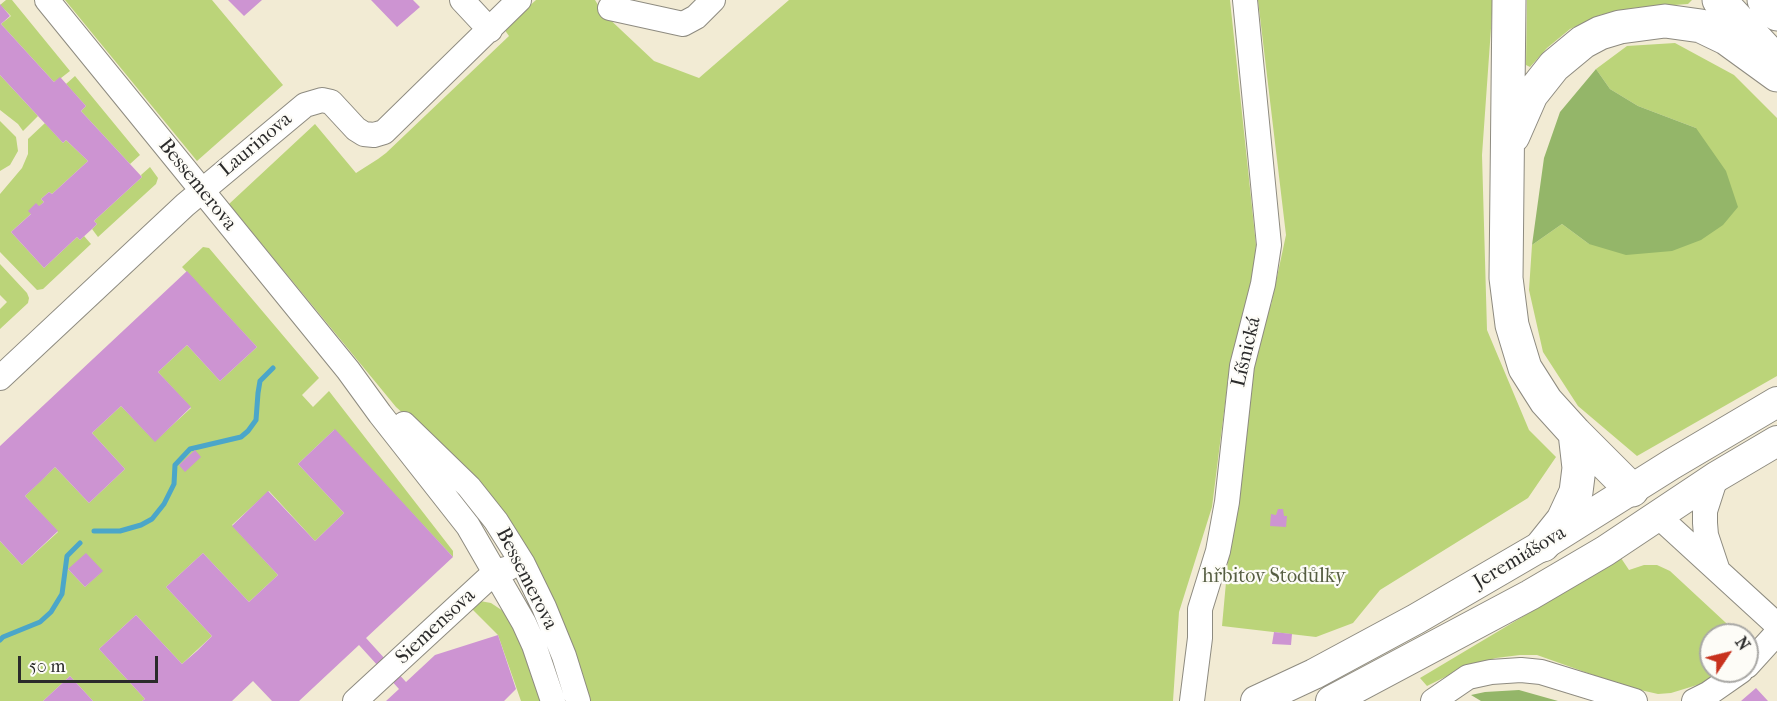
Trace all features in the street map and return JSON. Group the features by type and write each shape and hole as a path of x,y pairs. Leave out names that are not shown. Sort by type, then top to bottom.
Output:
{"highway":[{"path":"1509,0 1506,278 1512,325 1525,368 1546,400 1575,433 1632,490"},
{"path":"1719,0 1777,62"},
{"path":"1764,0 1777,14"},
{"path":"1507,164 1510,146 1519,120 1531,95 1568,53 1600,33 1620,27 1665,21 1701,26 1726,38 1777,75"},
{"path":"1543,545 1563,520 1576,492 1579,468 1575,433"}],"main road":[{"name":"Jeremiášova","path":"1256,701 1386,636 1543,545 1777,402"},
{"name":"Jeremiášova","path":"1331,701 1530,595 1777,441"},
{"path":"1632,490 1659,516"}],"street":[{"name":"Bessemerova","path":"47,0 348,370 468,526 534,645 553,701"},
{"path":"462,0 490,30"},
{"name":"Laurinova","path":"0,378 202,191 297,110 313,101 331,102 356,129 364,134 374,135 384,132 519,0"},
{"path":"610,8 683,24 696,16 713,0"},
{"name":"Líšnická","path":"1192,701 1200,638 1200,609 1218,551 1227,502 1242,366 1263,284 1269,245 1245,0"},
{"name":"Bessemerova","path":"348,370 469,487 496,521 523,564 544,607 564,656 578,701"},
{"path":"1716,477 1705,511 1704,523 1718,570"},
{"path":"1659,516 1777,625"},
{"name":"Siemensova","path":"355,701 495,572 523,564"},
{"path":"1759,653 1777,633"},
{"path":"1433,701 1468,677 1491,672 1521,670 1541,672 1635,701"},
{"path":"1694,701 1724,683"}],"green space":[{"path":"6,0 12,0 70,71 54,82 1,24 11,16 0,5"},
{"path":"65,0 212,0 283,85 197,161"},
{"path":"536,0 595,0 603,13 654,61 699,78 789,0 1230,0 1256,245 1252,283 1230,364 1212,507 1179,612 1173,701 587,701 567,638 426,434 396,407 229,204 315,124 356,173 378,159 509,36 504,29"},
{"name":"hřbitov Stodůlky","path":"1258,0 1493,0 1482,155 1487,330 1529,430 1556,457 1528,498 1380,590 1353,623 1316,637 1222,626 1244,386 1264,306 1271,305 1286,235"},
{"path":"1527,0 1692,0 1688,4 1633,8 1600,15 1570,29 1547,48 1530,67 1526,65"},
{"path":"1675,43 1734,75 1777,118 1777,376 1637,456 1578,406 1543,352 1529,290 1532,245 1562,224 1589,244 1696,128 1638,106 1610,89 1596,69 1627,46"},
{"path":"1596,69 1610,89 1638,106 1696,128 1726,171 1738,207 1723,225 1701,240 1672,251 1626,255 1589,244 1562,224 1532,245 1544,158 1560,112"},
{"path":"0,75 38,116 23,131 0,110"},
{"path":"75,76 140,155 130,164 81,111 86,106 66,84"},
{"path":"0,121 16,137 18,151 10,165 0,171"},
{"path":"45,123 63,143 66,140 88,161 52,194 49,192 41,199 44,202 11,232 44,268 77,237 80,240 84,236 91,244 43,289 37,290 0,252 0,194 22,168 28,154 28,139"},
{"path":"150,167 158,178 156,184 98,237 92,229 97,224 94,221"},
{"path":"203,247 209,248 319,378 302,395 313,407 329,391 453,551 453,557 334,430 298,464 344,513 315,541 269,491 232,525 278,575 249,602 203,553 166,587 212,636 182,664 136,615 99,649 145,699 142,701 93,701 70,676 43,701 0,701 0,541 22,565 58,532 25,496 55,467 89,503 125,469 92,433 121,406 155,441 191,408 158,372 187,345 220,381 257,347 182,267","holes":["68,569 102,571 85,587"]},
{"path":"0,264 29,298 28,303 0,329 0,309 7,302 0,295"},
{"path":"1621,558 1629,570 1644,565 1657,565 1670,571 1726,623 1699,623 1699,683 1704,683 1671,693 1658,694 1627,687 1537,655 1496,658 1467,666 1427,686 1420,678"},
{"path":"480,601 491,603 506,613 523,648 542,701 521,701 498,635 469,606"},
{"path":"1519,690 1558,701 1481,701 1471,695 1485,692"}],"building":[{"path":"228,0 262,0 244,16"},
{"path":"371,0 413,0 420,7 397,27"},
{"path":"0,4 10,16 1,24 54,82 61,78 86,106 81,111 142,177 94,221 97,224 92,229 80,240 77,237 44,268 11,232 31,214 28,211 36,203 39,206 44,202 41,199 49,192 52,194 88,161 66,140 63,143 0,75"},
{"path":"187,271 257,347 220,381 187,345 158,372 191,407 155,442 121,406 92,433 125,469 89,503 55,467 25,496 58,531 22,565 0,541 0,446"},
{"path":"335,429 453,557 366,638 406,682 435,655 498,635 516,689 504,701 386,701 399,689 359,645 299,701 272,701 253,681 232,701 142,701 145,699 99,649 136,615 182,664 197,651 212,636 166,587 203,553 249,602 278,575 232,526 268,491 315,541 344,513 298,464"},
{"path":"195,450 201,457 185,472 179,465"},
{"path":"1278,509 1283,509 1284,516 1287,516 1286,527 1270,526 1271,514 1276,515"},
{"path":"86,553 103,571 85,587 68,569"},
{"path":"1274,632 1292,634 1291,645 1272,644"},
{"path":"70,676 93,701 43,701"},
{"path":"1756,688 1768,701 1741,701"}],"waterway":[{"path":"94,531 120,531 152,519 164,504 174,484 175,465 190,449 241,437 248,431 256,420 260,381 273,368"},
{"path":"0,640 40,622 51,612 62,594 67,556 80,543"}]}
